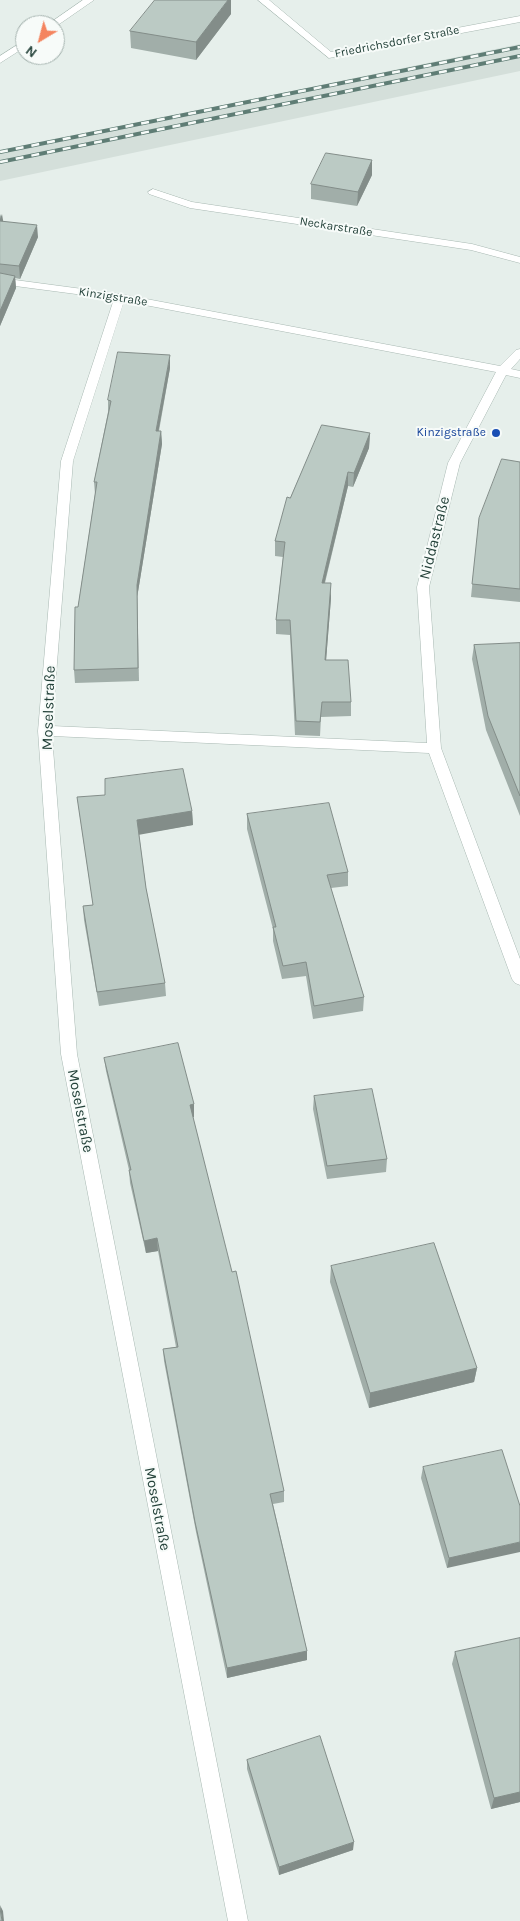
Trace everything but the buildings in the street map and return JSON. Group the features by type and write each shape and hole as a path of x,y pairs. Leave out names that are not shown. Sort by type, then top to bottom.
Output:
{"street":[{"path":"65,16 89,0"},
{"name":"Friedrichsdorfer Straße","path":"263,0 329,55 520,19"},
{"path":"0,60 15,50"},
{"name":"Neckarstraße","path":"153,192 190,205 472,247 520,260"},
{"name":"Kinzigstraße","path":"0,281 120,298 503,370 520,375"},
{"name":"Moselstraße","path":"120,298 67,461 45,731 69,1054 238,1921"},
{"name":"Niddastraße","path":"520,352 503,370 454,464 423,587 434,748 520,979"},
{"path":"45,731 434,748"}],"shaded area":[{"path":"520,44 520,71 0,181 0,151"}],"railway":[{"path":"0,152 520,47"},
{"path":"0,162 520,56"}],"place":[{"name":"Kinzigstraße","path":"496,433"}]}
